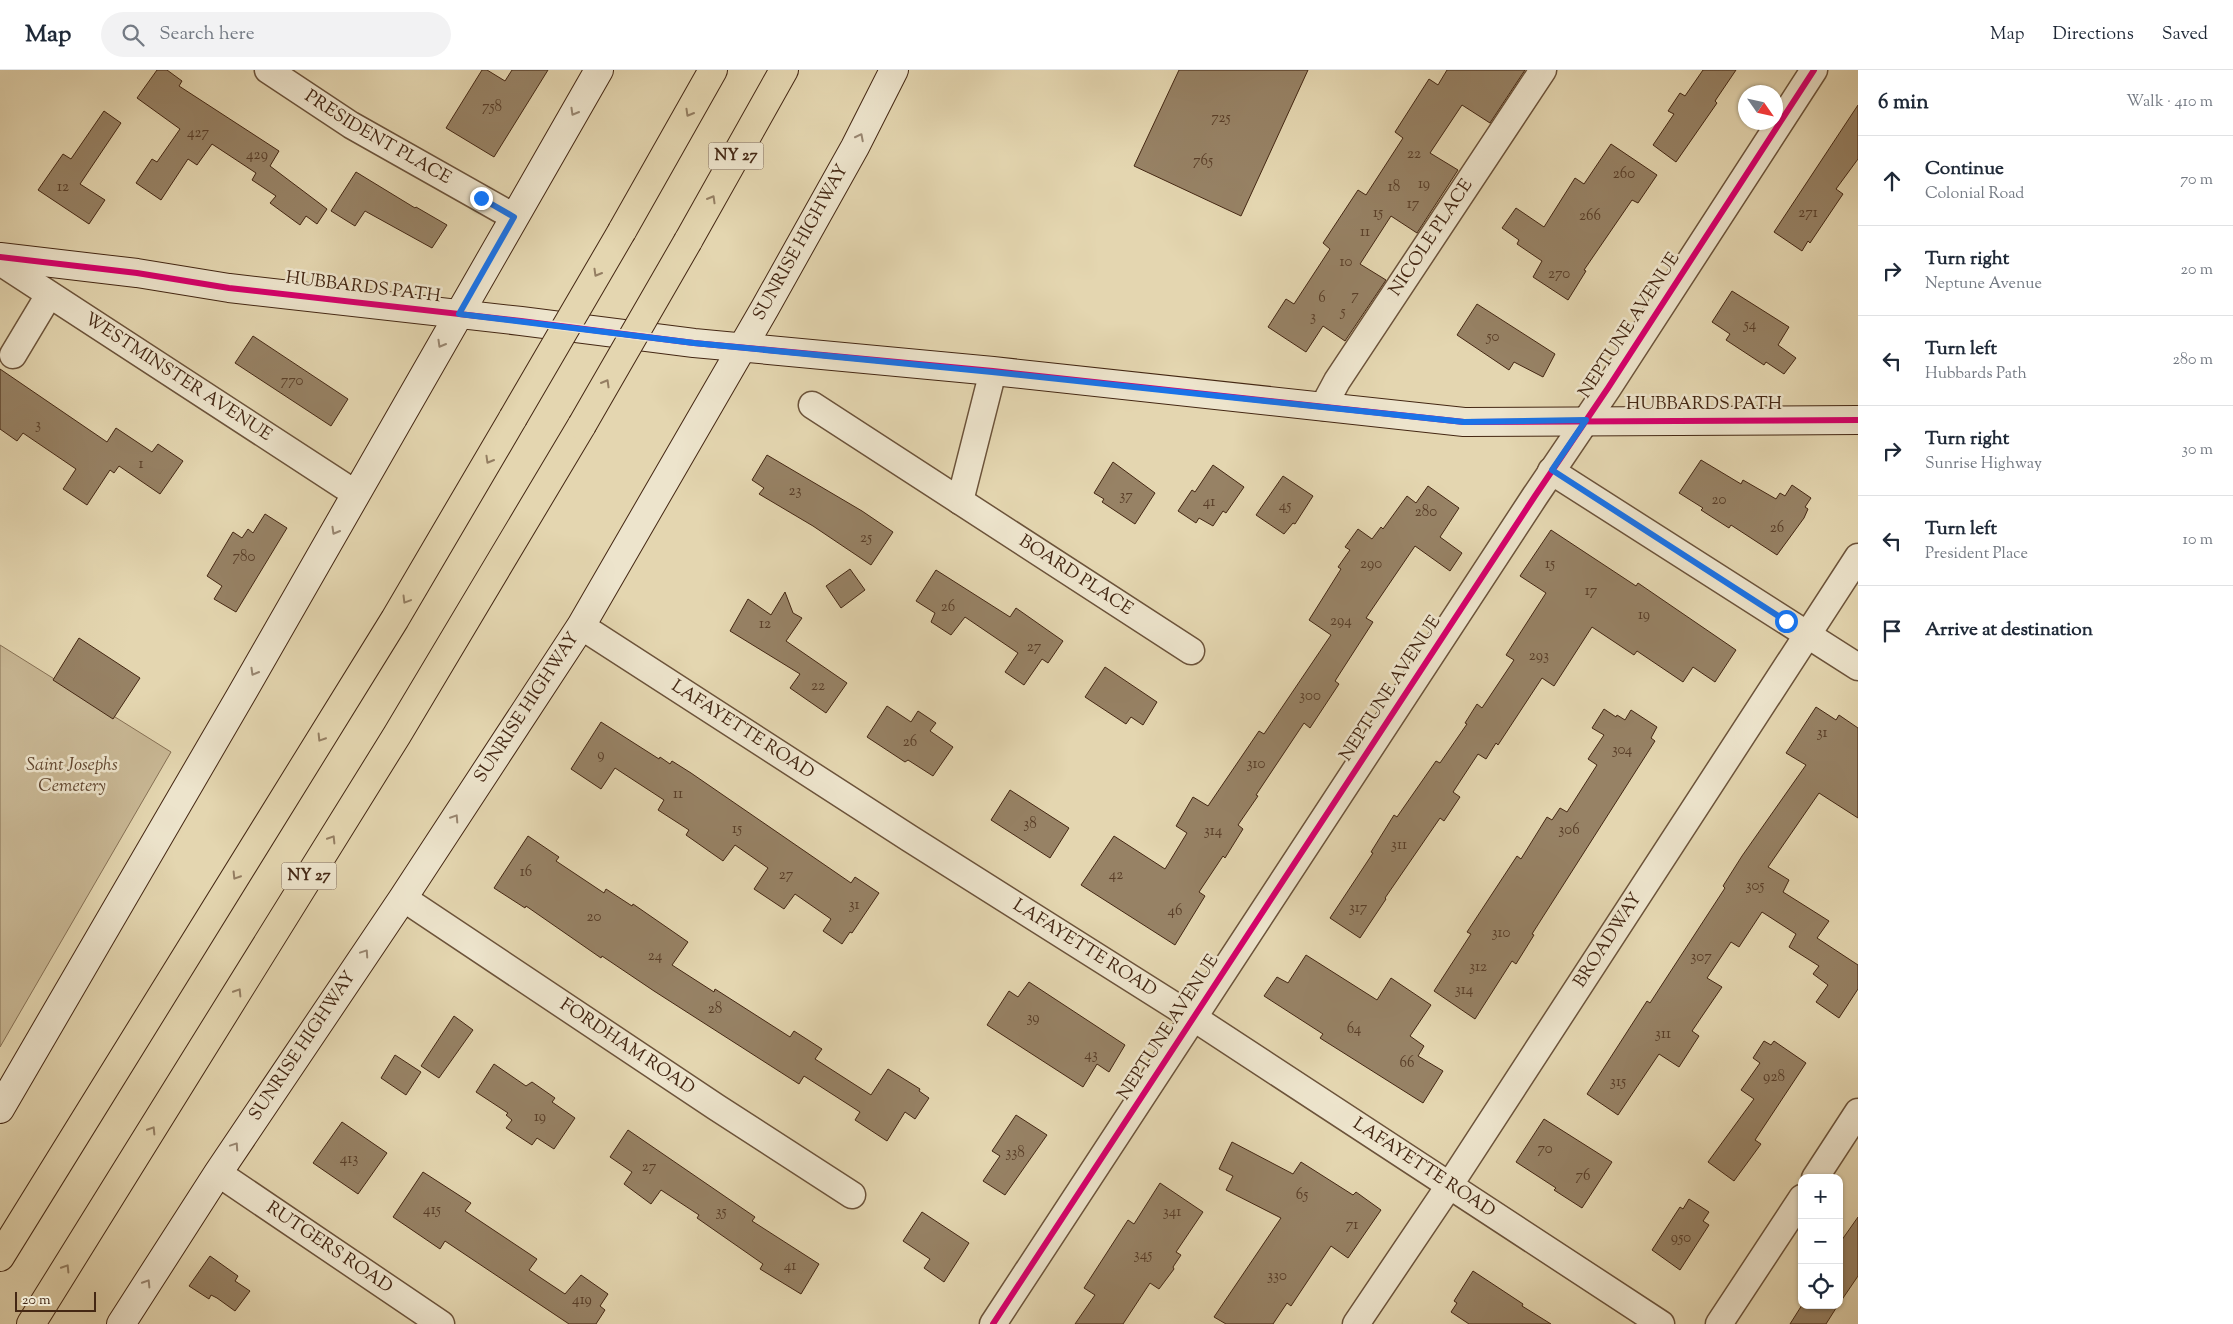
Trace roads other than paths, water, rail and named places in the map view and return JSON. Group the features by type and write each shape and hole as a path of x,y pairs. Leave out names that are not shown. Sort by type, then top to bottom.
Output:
{"highway":[{"path":"0,1257 395,619 713,70"},
{"name":"NY 27","path":"31,1324 392,743 582,425 784,70"}],"main road":[{"path":"0,1109 599,70"},
{"name":"SUNRISE HIGHWAY","path":"121,1324 218,1173 403,898 580,626 742,348 855,147 894,70"},
{"name":"HUBBARDS PATH","path":"0,258 138,273 229,288 742,348 992,372 1464,422 1858,420"}],"street":[{"name":"PRESIDENT PLACE","path":"268,70 351,125 514,217"},
{"name":"NICOLE PLACE","path":"1323,407 1338,381 1543,70"},
{"name":"NEPTUNE AVENUE","path":"992,1324 1814,70"},
{"name":"WESTMINSTER AVENUE","path":"0,262 356,494"},
{"path":"13,356 50,295"},
{"path":"960,501 992,372"},
{"name":"BOARD PLACE","path":"812,405 1191,651"},
{"path":"1552,470 1858,667"},
{"name":"BROADWAY","path":"1356,1324 1449,1186 1858,557"},
{"name":"LAFAYETTE ROAD","path":"580,626 908,838 1194,1018 1660,1324"},
{"name":"FORDHAM ROAD","path":"403,898 716,1107 852,1195"},
{"path":"1818,1174 1858,1112"},
{"name":"RUTGERS ROAD","path":"218,1173 441,1324"},
{"path":"1720,1324 1798,1204"}],"park label":[{"name":"Saint Josephs Cemetery","path":"72,776"}]}
